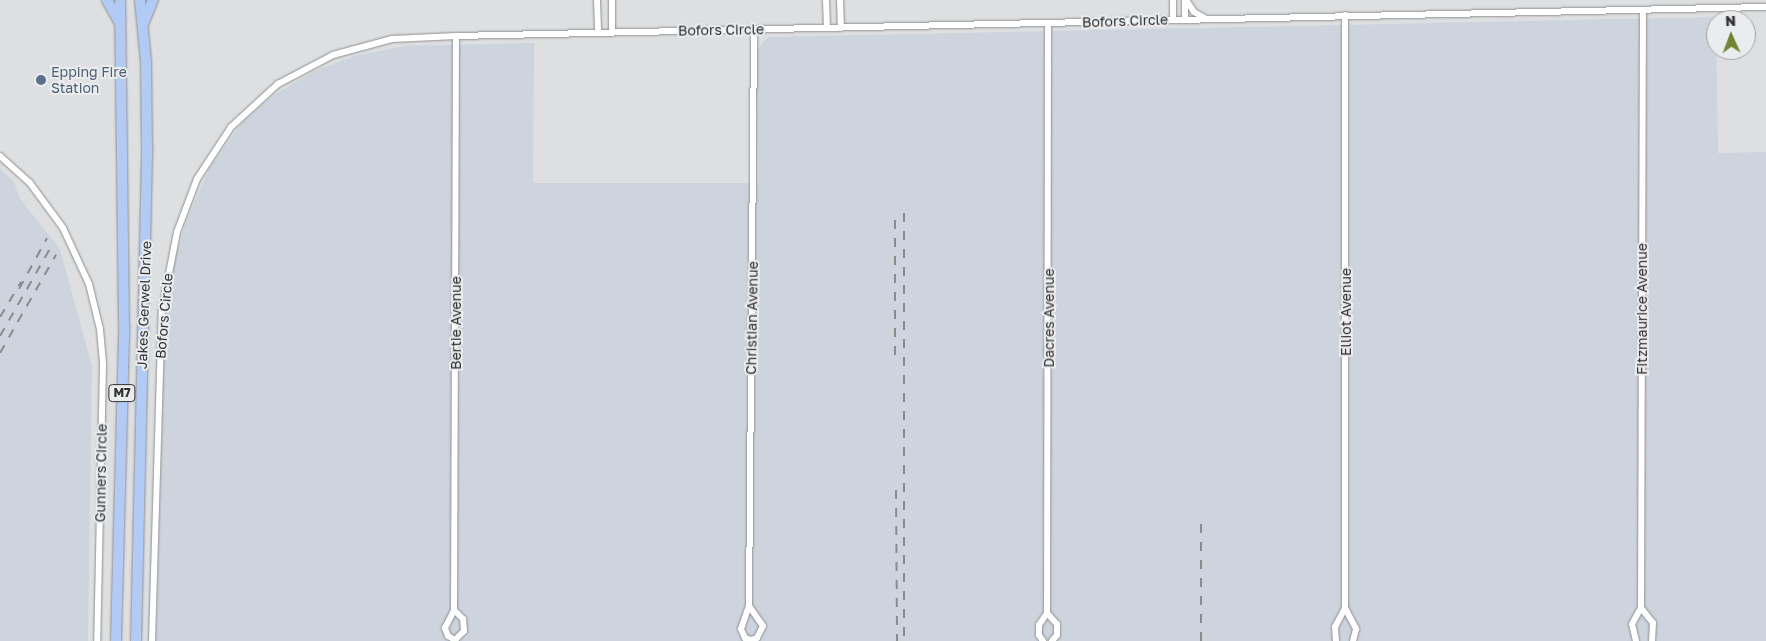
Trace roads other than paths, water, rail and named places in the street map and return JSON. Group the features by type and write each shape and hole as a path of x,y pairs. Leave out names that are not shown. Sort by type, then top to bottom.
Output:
{"highway":[{"path":"107,0 121,28"},
{"name":"Jakes Gerwel Drive","path":"116,641 124,325 120,0"},
{"name":"Jakes Gerwel Drive","path":"136,641 147,212 143,25 140,0"},
{"path":"143,25 153,0"}],"street":[{"path":"597,0 598,32"},
{"path":"612,0 612,32"},
{"path":"826,0 827,28"},
{"path":"840,0 841,28"},
{"path":"1173,0 1173,20"},
{"path":"1186,0 1194,12 1206,18"},
{"path":"1185,19 1186,0"},
{"name":"Bofors Circle","path":"152,641 162,302 177,232 197,179 215,149 238,120 272,89 300,71 338,53 379,41 456,36 1766,6"},
{"name":"Fitzmaurice Avenue","path":"1641,608 1643,10"},
{"name":"Elliot Avenue","path":"1345,15 1345,608"},
{"name":"Dacres Avenue","path":"1047,613 1048,23"},
{"name":"Christian Avenue","path":"750,606 763,626 758,638 751,640 745,638 741,629 750,606 754,30"},
{"name":"Bertie Avenue","path":"454,610 456,36"},
{"name":"Gunners Circle","path":"0,156 30,184 66,234 89,284 100,329 103,365 97,641"},
{"path":"1336,641 1335,627 1345,608"},
{"path":"1345,608 1356,629 1353,641"},
{"path":"1636,641 1632,624 1641,608 1653,623 1652,641"},
{"path":"1043,641 1039,635 1039,625 1047,613 1057,624 1057,635 1052,641"}],"railway":[{"path":"895,212 895,355"},
{"path":"904,213 904,641"},
{"path":"19,289 47,238"},
{"path":"0,336 51,247"},
{"path":"0,353 56,255"},
{"path":"0,317 21,282"},
{"path":"896,490 897,641"},
{"path":"1201,517 1201,641"}],"place":[{"name":"Epping Fire Station","path":"41,80"}]}
